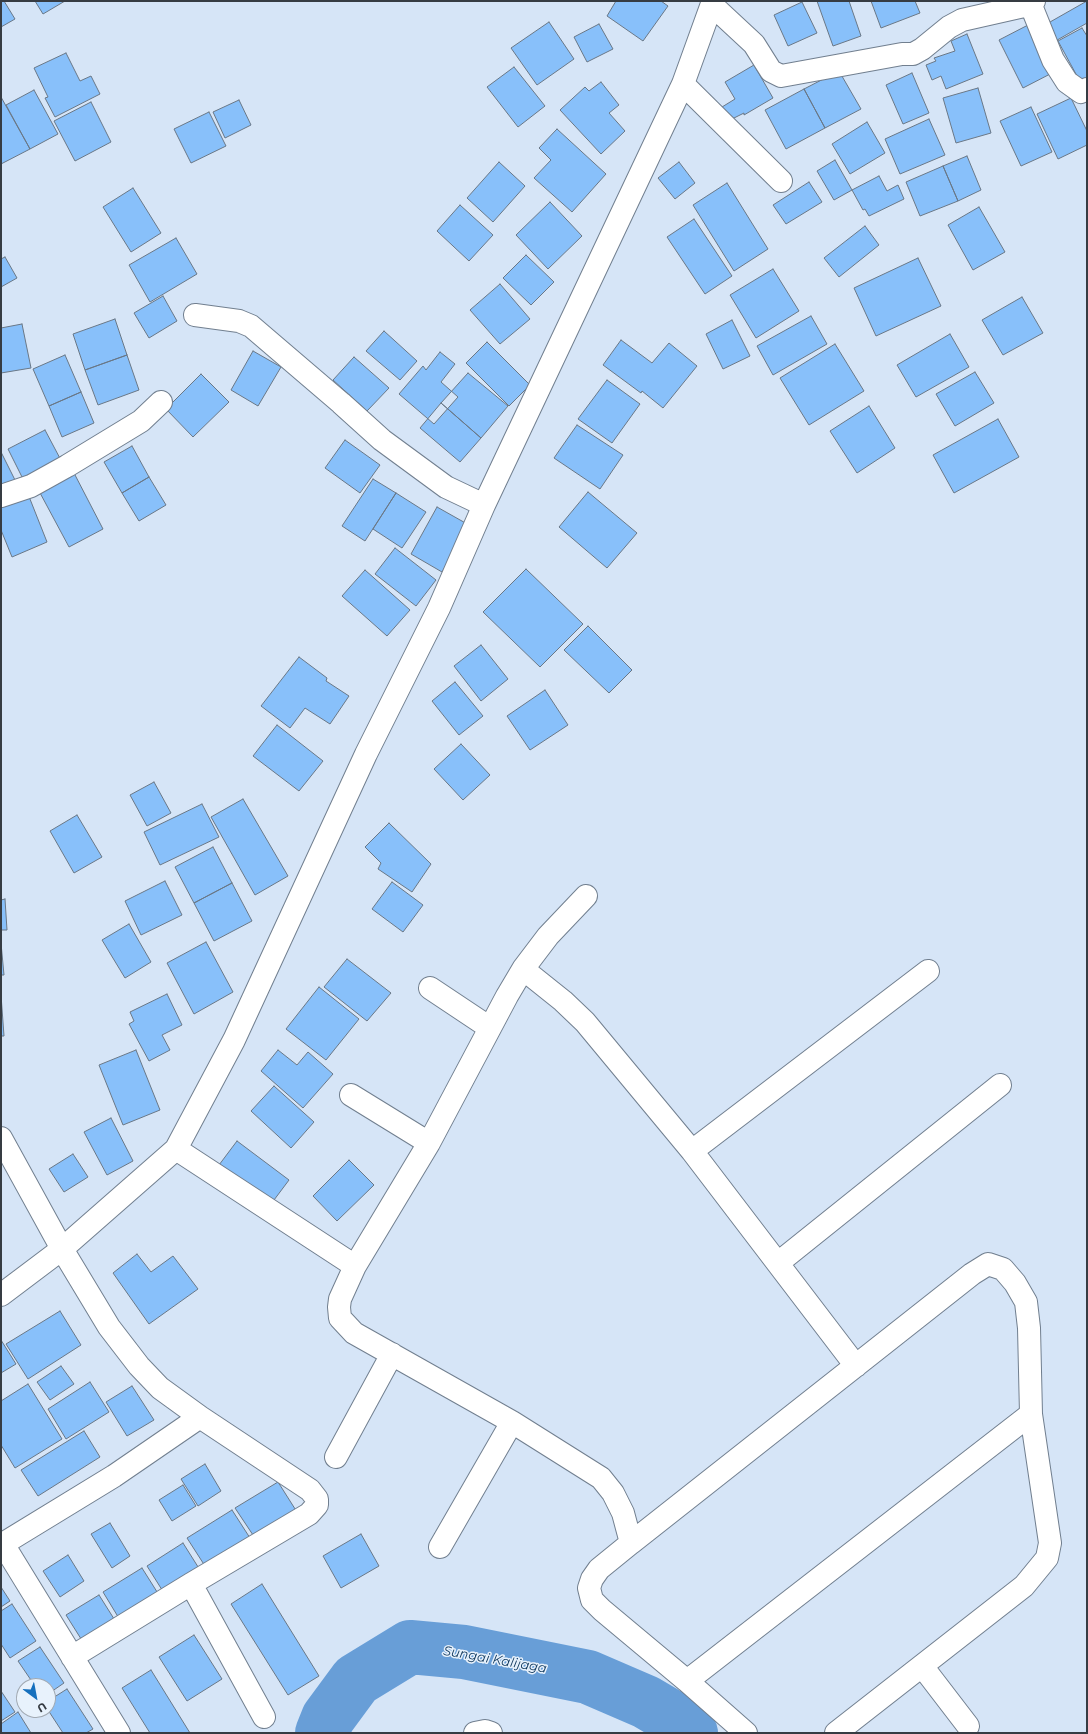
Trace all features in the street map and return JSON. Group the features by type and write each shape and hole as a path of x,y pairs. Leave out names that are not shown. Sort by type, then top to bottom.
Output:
{"street":[{"path":"1,1295 62,1249 176,1149 234,1040 366,754 439,608 484,506 683,84 712,3 754,44 771,71 781,76 902,54 913,54 922,49 949,27 962,20 992,14 1032,2 1053,60 1067,82 1081,92 1087,89"},
{"path":"683,84 781,181"},
{"path":"195,315 238,321 251,326 382,440 446,487 484,506"},
{"path":"1,496 31,486 67,466 141,421 161,402"},
{"path":"586,896 548,936 523,969 429,1143 355,1266 340,1299 339,1307 340,1318 354,1333 512,1422 601,1478 613,1493 623,1513 630,1543"},
{"path":"523,969 563,1001 585,1022 692,1151 856,1366"},
{"path":"692,1151 928,971"},
{"path":"430,988 490,1028"},
{"path":"778,1263 1000,1085"},
{"path":"351,1095 429,1143"},
{"path":"1,1138 62,1249 110,1327 139,1366 160,1388 200,1417 310,1490 317,1499 317,1505 309,1514 72,1657"},
{"path":"176,1149 355,1266"},
{"path":"746,1733 592,1600 589,1588 598,1569 972,1274 988,1264 1003,1269 1015,1283 1026,1302 1030,1328 1031,1414 1050,1543 1046,1558 1024,1586 836,1733"},
{"path":"336,1457 392,1354"},
{"path":"687,1681 1031,1414"},
{"path":"119,1733 2,1545 114,1476 200,1417"},
{"path":"440,1547 512,1422"},
{"path":"191,1584 264,1717"},
{"path":"922,1666 968,1726"},
{"path":"475,1733 485,1731 491,1733"}],"building":[{"path":"1,1 4,1 15,19 1,27"},
{"path":"35,1 65,1 43,14"},
{"path":"616,1 661,1 668,6 643,41 607,16"},
{"path":"817,1 849,1 861,36 833,46"},
{"path":"871,1 915,1 920,13 881,28"},
{"path":"1087,1 1087,23 1052,43 1043,26"},
{"path":"802,2 817,33 788,46 774,15"},
{"path":"549,22 574,59 537,85 511,48"},
{"path":"599,24 613,49 587,62 574,37"},
{"path":"1030,24 1054,72 1023,88 999,40"},
{"path":"1082,28 1087,36 1087,84 1083,87 1058,41"},
{"path":"967,34 983,74 946,89 941,76 932,80 926,65 936,61 934,58 955,51 951,41"},
{"path":"66,53 80,81 91,76 100,94 55,117 45,98 48,97 34,68"},
{"path":"754,65 773,98 744,115 744,113 730,120 722,107 735,99 725,82"},
{"path":"514,67 545,106 518,127 487,87"},
{"path":"839,71 861,109 825,128 804,89"},
{"path":"912,73 929,113 903,124 886,85"},
{"path":"601,82 619,105 609,113 625,131 601,154 560,110 585,87 589,91"},
{"path":"978,88 991,133 956,143 943,98"},
{"path":"804,89 825,128 786,149 765,110"},
{"path":"34,90 58,134 30,149 6,105"},
{"path":"1,97 30,149 1,164"},
{"path":"1071,98 1087,131 1087,145 1058,159 1037,114"},
{"path":"239,100 251,125 225,138 213,112"},
{"path":"91,102 111,142 75,161 54,121"},
{"path":"1031,107 1052,152 1021,166 1000,121"},
{"path":"209,112 226,146 191,163 174,129"},
{"path":"929,119 945,155 900,174 885,139"},
{"path":"867,122 885,153 850,174 832,144"},
{"path":"557,129 606,174 572,212 534,178 551,160 539,148"},
{"path":"967,156 981,190 958,201 943,166"},
{"path":"835,160 852,190 834,200 817,171"},
{"path":"499,162 525,186 493,222 467,198"},
{"path":"679,162 695,183 675,199 658,178"},
{"path":"943,166 958,201 920,216 906,182"},
{"path":"879,176 887,191 898,185 904,199 869,216 865,209 863,210 852,190"},
{"path":"809,182 822,202 786,224 773,205"},
{"path":"727,183 768,249 734,271 693,205"},
{"path":"133,188 161,233 131,252 103,207"},
{"path":"550,202 582,236 548,269 516,235"},
{"path":"460,205 493,235 469,261 437,231"},
{"path":"979,207 1005,252 973,270 948,225"},
{"path":"694,219 732,276 705,294 667,237"},
{"path":"865,226 879,245 839,277 824,258"},
{"path":"176,238 197,274 150,302 129,265"},
{"path":"526,255 554,282 531,305 503,278"},
{"path":"5,257 17,278 1,287 1,259"},
{"path":"918,258 941,306 876,336 854,288"},
{"path":"773,269 799,311 756,338 730,295"},
{"path":"500,284 530,319 500,344 470,310"},
{"path":"163,296 177,321 149,338 134,313"},
{"path":"1022,297 1043,333 1003,355 982,320"},
{"path":"811,316 827,344 773,375 757,346"},
{"path":"115,319 127,355 85,370 73,334"},
{"path":"732,320 750,356 723,369 706,334"},
{"path":"22,324 31,368 1,373 1,328"},
{"path":"384,331 417,361 400,380 366,351"},
{"path":"950,334 969,367 916,397 897,365"},
{"path":"621,340 652,363 669,343 697,366 663,408 642,391 641,393 603,365"},
{"path":"487,342 530,385 509,406 466,363"},
{"path":"835,344 864,391 809,425 780,378"},
{"path":"253,351 281,367 258,406 231,390"},
{"path":"440,352 455,364 441,382 458,397 434,424 399,394 423,366 426,370"},
{"path":"65,355 81,392 49,406 33,369"},
{"path":"127,355 139,390 98,405 85,370"},
{"path":"354,357 389,388 367,411 333,380"},
{"path":"975,372 994,403 955,426 936,394"},
{"path":"468,373 508,406 481,438 441,403"},
{"path":"201,374 229,402 193,437 166,409"},
{"path":"607,380 640,404 612,443 578,419"},
{"path":"81,392 94,423 62,437 49,406"},
{"path":"441,403 481,438 460,462 420,428"},
{"path":"869,406 895,448 857,473 830,431"},
{"path":"998,419 1019,457 954,493 933,455"},
{"path":"577,425 623,455 600,489 554,458"},
{"path":"45,430 63,464 25,483 8,449"},
{"path":"345,440 380,465 360,493 325,468"},
{"path":"132,446 149,477 122,493 104,462"},
{"path":"1,452 15,480 1,487"},
{"path":"74,473 103,529 69,547 39,491"},
{"path":"149,477 166,505 139,521 122,493"},
{"path":"373,479 396,493 365,541 342,526"},
{"path":"588,492 637,533 607,568 559,527"},
{"path":"396,493 426,512 402,548 373,529"},
{"path":"28,494 47,542 12,557 1,530 1,504"},
{"path":"437,507 469,525 442,572 411,554"},
{"path":"395,548 436,580 416,606 375,574"},
{"path":"526,569 583,624 540,667 483,612"},
{"path":"365,570 410,610 387,636 342,596"},
{"path":"588,626 632,670 609,693 564,650"},
{"path":"481,645 508,679 481,701 454,666"},
{"path":"299,657 327,678 326,681 349,696 330,724 305,708 290,728 261,706"},
{"path":"455,682 483,716 459,735 432,701"},
{"path":"545,690 568,725 530,750 507,716"},
{"path":"277,725 323,761 299,791 253,756"},
{"path":"461,744 490,775 463,800 434,769"},
{"path":"154,782 171,813 147,826 130,795"},
{"path":"243,799 288,876 255,895 211,817"},
{"path":"202,804 219,837 160,865 144,832"},
{"path":"77,815 102,857 74,873 50,831"},
{"path":"389,823 431,864 412,892 378,869 381,863 365,847"},
{"path":"213,847 232,883 194,903 175,867"},
{"path":"165,881 182,915 141,935 125,901"},
{"path":"392,882 423,905 403,932 372,909"},
{"path":"232,883 252,921 214,941 194,903"},
{"path":"5,899 7,930 1,930 1,900"},
{"path":"129,924 151,962 125,978 102,940"},
{"path":"206,942 233,992 194,1014 167,963"},
{"path":"1,943 4,975 1,975"},
{"path":"347,959 391,993 367,1021 324,987"},
{"path":"319,987 359,1019 326,1060 286,1029"},
{"path":"167,994 182,1025 162,1035 170,1050 149,1061 129,1024 134,1021 130,1012"},
{"path":"1,995 4,1036 1,1036"},
{"path":"136,1050 160,1110 123,1125 99,1065"},
{"path":"278,1050 297,1065 308,1052 333,1074 303,1108 261,1071"},
{"path":"274,1086 314,1122 291,1148 251,1111"},
{"path":"111,1118 133,1161 107,1175 84,1132"},
{"path":"237,1141 289,1180 271,1204 219,1165"},
{"path":"73,1154 88,1177 64,1192 49,1169"},
{"path":"349,1160 374,1185 337,1221 313,1196"},
{"path":"137,1254 151,1272 173,1256 198,1289 149,1324 113,1273"},
{"path":"60,1311 81,1345 28,1379 6,1344"},
{"path":"1,1340 16,1364 1,1373"},
{"path":"61,1366 74,1384 50,1400 37,1382"},
{"path":"90,1382 109,1412 66,1439 48,1409"},
{"path":"28,1384 62,1439 15,1468 1,1445 1,1401"},
{"path":"132,1386 154,1420 127,1436 106,1402"},
{"path":"84,1431 100,1457 38,1496 21,1470"},
{"path":"205,1464 221,1491 198,1506 181,1479"},
{"path":"278,1482 297,1512 255,1538 235,1508"},
{"path":"183,1485 196,1506 172,1521 159,1500"},
{"path":"232,1510 250,1538 205,1566 187,1538"},
{"path":"110,1523 130,1556 112,1568 91,1534"},
{"path":"361,1534 379,1566 341,1588 323,1556"},
{"path":"183,1543 200,1570 164,1593 147,1566"},
{"path":"68,1555 84,1581 60,1597 43,1571"},
{"path":"142,1568 159,1595 120,1620 103,1592"},
{"path":"262,1584 319,1676 288,1695 231,1604"},
{"path":"1,1587 10,1601 1,1607"},
{"path":"99,1595 116,1622 83,1642 66,1615"},
{"path":"12,1604 36,1641 10,1658 1,1644 1,1611"},
{"path":"194,1635 222,1679 187,1701 159,1657"},
{"path":"40,1647 64,1683 56,1688 56,1678 30,1678 18,1661"},
{"path":"151,1670 190,1733 150,1733 122,1688"},
{"path":"67,1689 93,1729 86,1733 63,1733 53,1718 56,1718 56,1696"},
{"path":"1,1691 15,1712 1,1721"},
{"path":"16,1713 16,1718 22,1718 31,1733 1,1733 1,1724"}],"waterway":[{"name":"Sungai Kalijaga","path":"322,1733 328,1718 356,1680 410,1647 464,1652 588,1677 646,1702 687,1726 691,1733"}]}
